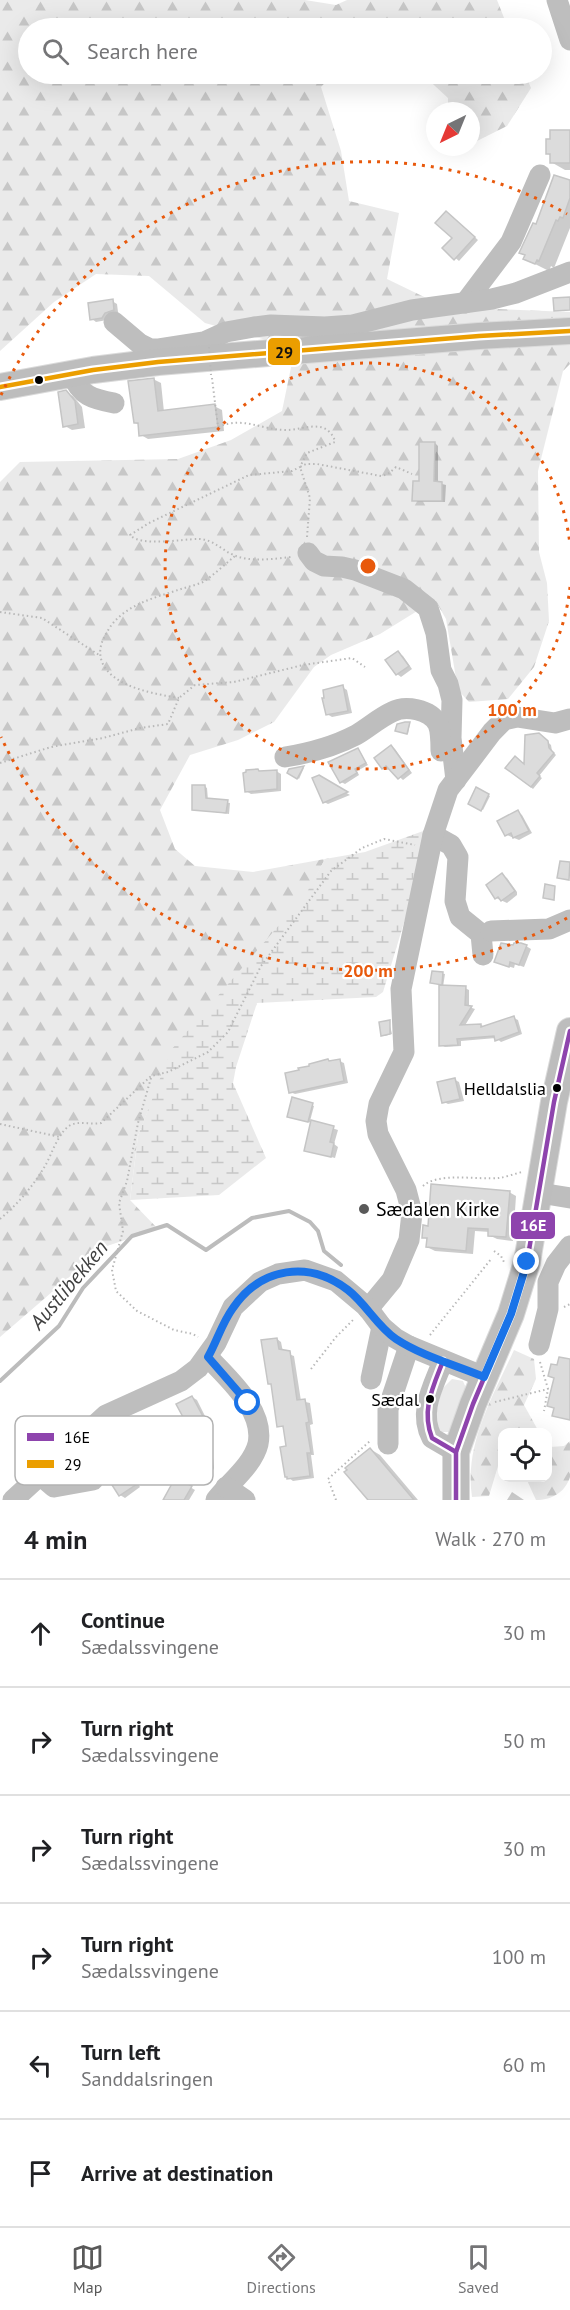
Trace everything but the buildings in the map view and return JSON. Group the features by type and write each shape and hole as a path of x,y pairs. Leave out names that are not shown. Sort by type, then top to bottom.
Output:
{"main road":[{"path":"0,387 158,362 479,336 570,331"},
{"path":"456,1500 456,1452 519,1292 527,1262 561,1062 570,1031"}],"street":[{"path":"557,0 570,40"},
{"path":"465,303 511,242 540,175"},
{"path":"114,322 140,344 150,349 159,349 204,342 226,333 254,327 352,325 412,310 516,293 570,272"},
{"path":"254,327 255,354"},
{"path":"72,374 78,388 95,399 114,403"},
{"path":"308,549 314,561 324,566 355,570 404,589 428,608 436,633 441,670 452,700 452,785"},
{"path":"285,757 317,752 356,735 392,712 403,708 414,709 431,716 438,723 443,770 452,785"},
{"path":"367,1308 392,1280 409,1240 412,1213 406,1190 378,1134 376,1121 379,1104 404,1052 401,989 432,842 452,785 492,732 504,720 517,717 555,723 570,719"},
{"path":"432,842 451,845 458,857 455,902 460,917 481,934 483,955"},
{"path":"491,931 549,929 570,920"},
{"path":"540,1193 570,1198"},
{"path":"539,1345 548,1309 548,1282 556,1263 570,1246"},
{"path":"104,1416 181,1381 208,1357 233,1306 260,1282 278,1274 305,1270 320,1274 350,1291 382,1327 443,1361 484,1377"},
{"path":"370,1379 382,1327"},
{"path":"388,1435 388,1409 416,1344"},
{"path":"208,1357 248,1403 255,1416 258,1444 251,1457 221,1493 245,1500"},
{"path":"443,1361 425,1417 432,1438 456,1452"},
{"path":"13,1500 29,1485"}],"path":[{"path":"209,347 218,427 236,421 288,430 320,427 329,431 335,438 335,442 307,453 300,467 310,498 306,532 308,549 302,556 276,559 235,556 208,539 136,540 130,536 149,523 249,475 292,471 300,467 306,464 381,476 388,474 396,466 412,474"},
{"path":"179,698 146,693 120,680 105,668 100,656 101,643 109,628 123,614 141,602 202,582 235,556"},
{"path":"0,612 42,618 100,656"},
{"path":"0,764 51,747 168,724 179,698 195,685 234,682 303,665 352,658 365,667"},
{"path":"0,1219 17,1205 44,1168 60,1137 69,1126 80,1123 91,1125 101,1123 151,1076 168,1072 207,1052 228,1032 261,966 332,871 362,848 384,839 432,842"},
{"path":"151,1076 138,1123 128,1181 118,1203 123,1232 112,1270 116,1291 137,1311 174,1330 193,1334 203,1341 208,1357"},
{"path":"0,1124 60,1137"},
{"path":"422,1188 427,1182 444,1178 501,1178 523,1172"},
{"path":"494,1251 501,1256 506,1266"},
{"path":"416,1344 441,1324 492,1258"},
{"path":"311,1369 336,1337 367,1308"},
{"path":"539,1345 537,1354 548,1389 544,1411"},
{"path":"488,1405 510,1397 548,1389"},
{"path":"336,1500 328,1479 388,1435"}],"green space":[{"path":"0,0 305,0 336,5 347,0 497,0 504,18 18,18 18,84 324,84 321,87 341,151 349,201 399,213 387,279 445,307 570,312 570,364 563,371 538,471 539,552 547,583 549,621 534,667 508,699 469,702 458,690 446,619 435,600 380,634 331,655 314,667 274,722 238,740 190,755 160,810 175,849 195,866 253,872 325,859 307,894 150,1106 138,1136 130,1200 158,1229 104,1247 0,1337 0,482 20,462 178,459 231,440 282,411 295,348 205,323 149,276 96,274 54,302 0,351"},
{"path":"433,84 529,84 531,88 507,126 480,140 480,102 448,102 448,98"},
{"path":"426,830 425,853 383,992 376,997 257,1003 233,1083 266,1158 219,1195 130,1200 138,1136 171,1050 306,894 325,859 365,852"},
{"path":"514,1350 534,1359 536,1379 524,1405 537,1428 498,1428 498,1466 489,1496 472,1497 472,1459 489,1403"},
{"path":"452,1379 463,1381 468,1393 451,1432 441,1432 433,1418 443,1388"},
{"path":"570,1441 568,1483 557,1494 547,1499 536,1500 528,1482 552,1482 552,1447 564,1446"}],"waterway":[{"name":"Austlibekken","path":"0,1381 59,1326 83,1288 132,1236 167,1225 206,1250 252,1218 289,1211 310,1222 318,1231 324,1251 341,1265"}],"transit line":[{"name":"29","path":"0,387 93,370 158,362 479,336 570,331"},
{"name":"16E","path":"456,1500 456,1452 473,1404 511,1314 527,1262 554,1102 570,1031"},
{"name":"16E","path":"443,1361 428,1408 429,1428 432,1438 456,1452"}],"place":[{"name":"Helldalslia","path":"557,1088"},
{"name":"Sædalen Kirke","path":"364,1209"},
{"name":"Sædal","path":"430,1399"}],"route":[{"path":"248,1403 208,1357 233,1306 260,1282 292,1270 305,1270 320,1274 350,1291 395,1338 484,1377 511,1314 527,1262"}]}
